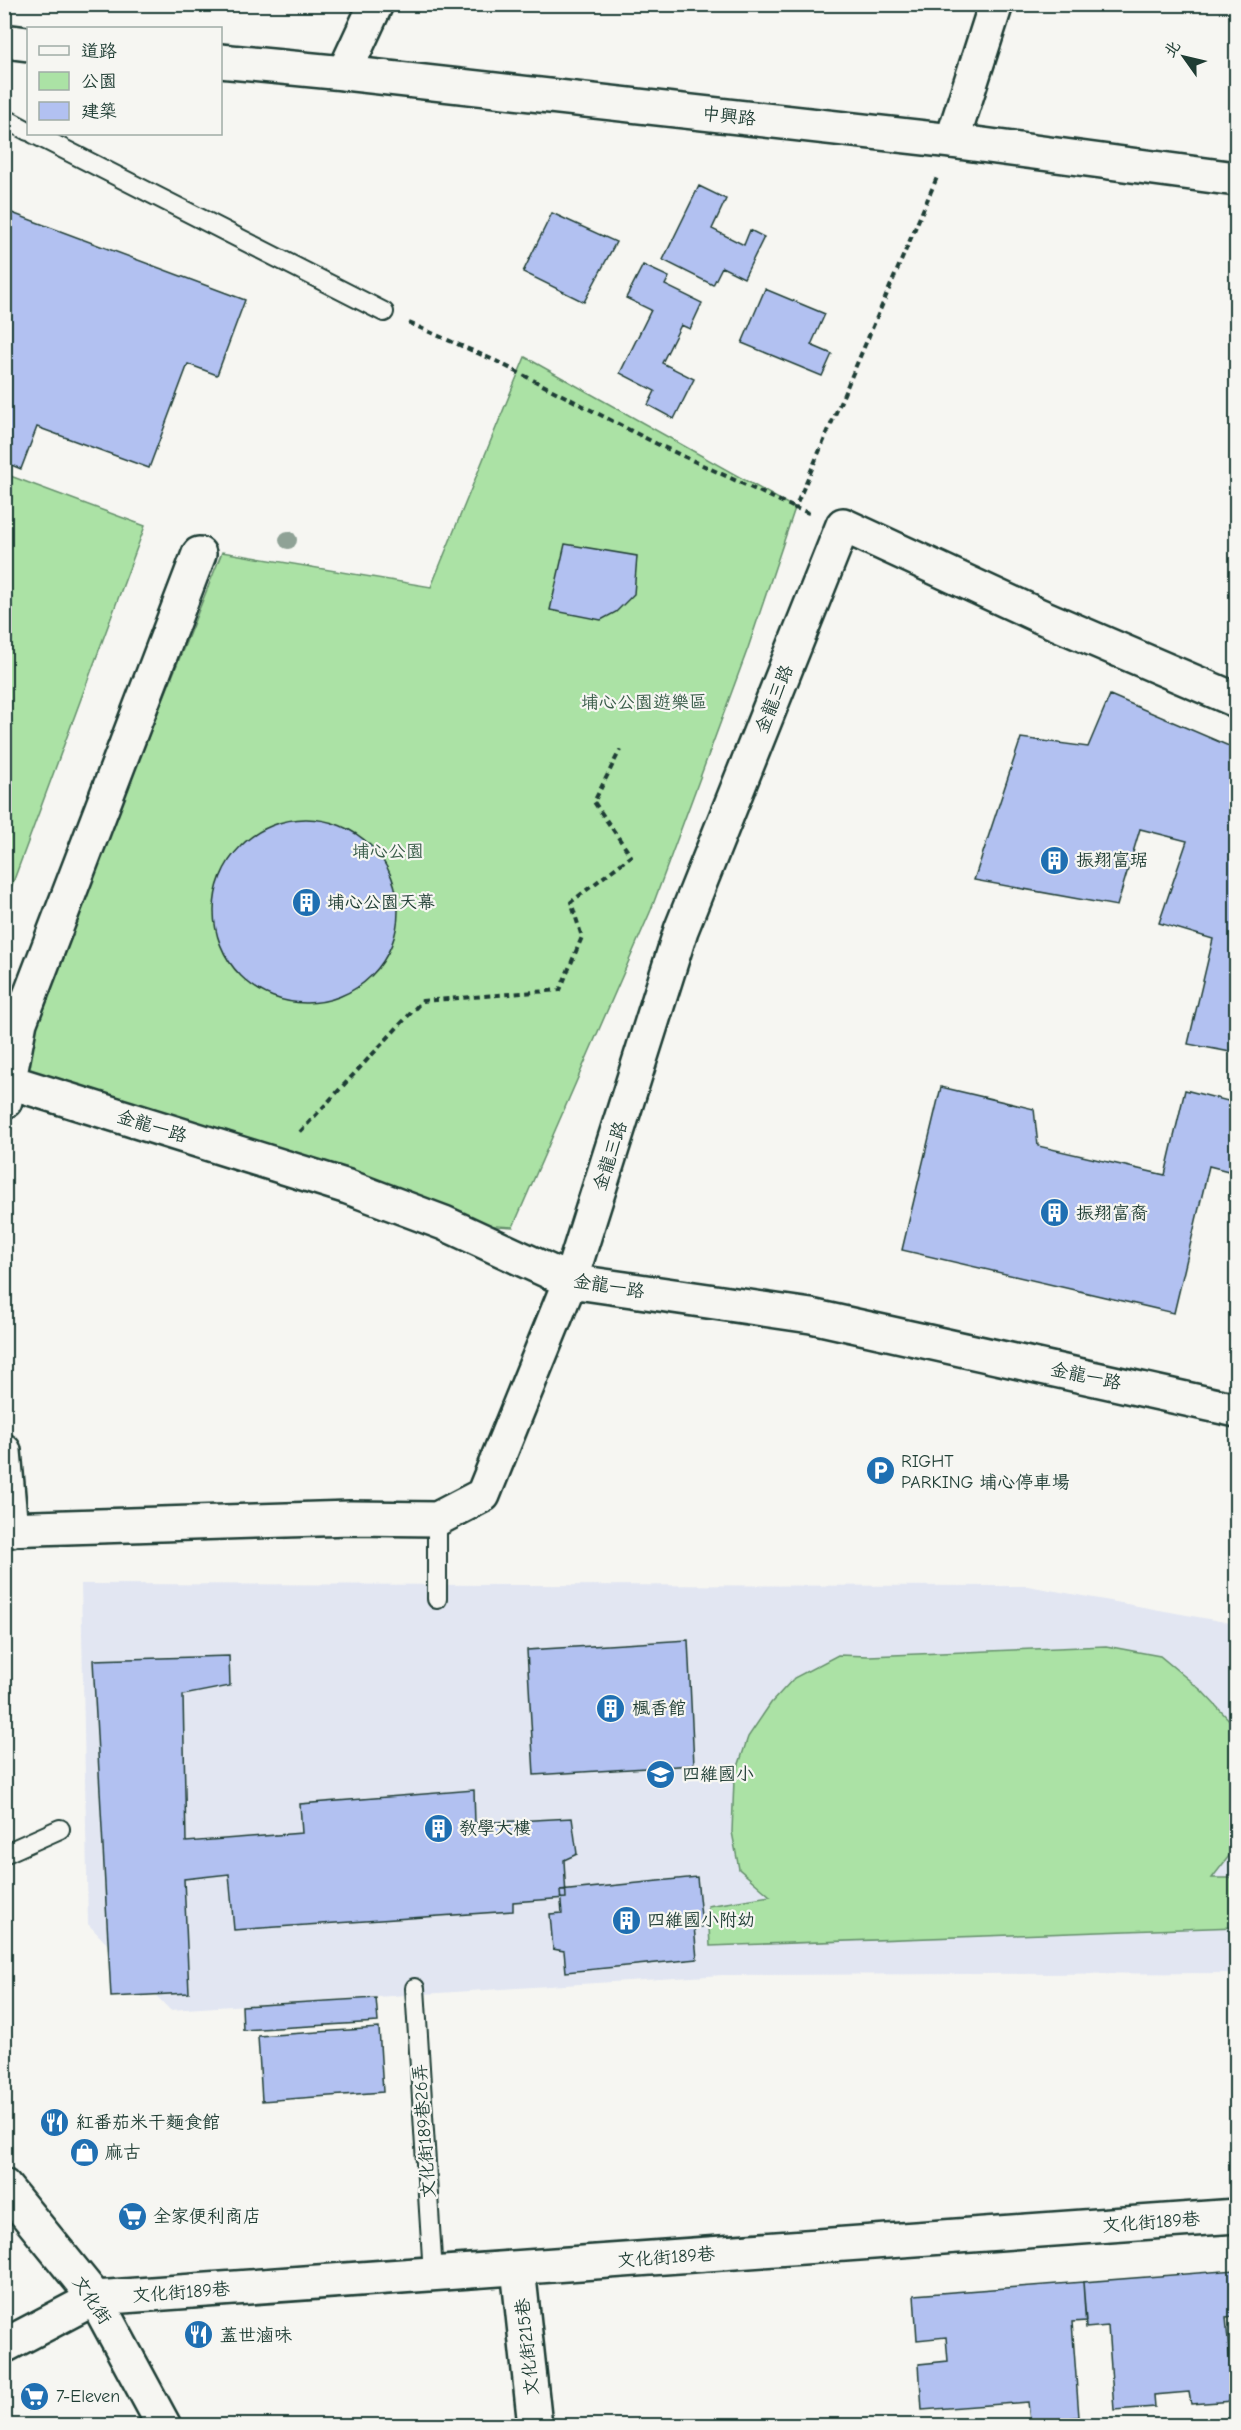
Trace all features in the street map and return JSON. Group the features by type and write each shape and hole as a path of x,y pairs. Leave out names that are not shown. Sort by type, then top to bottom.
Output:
{"street":[{"path":"344,73 376,4"},
{"path":"952,141 996,4"},
{"path":"4,41 27,44"},
{"name":"中興路","path":"222,61 952,141 1236,179"},
{"path":"843,525 1040,616 1236,700"},
{"name":"金龍三路","path":"437,1519 483,1494 570,1281 681,930 843,525"},
{"path":"6,1088 20,1023 199,554"},
{"name":"金龍一路","path":"6,1088 348,1187 444,1223 570,1281 811,1316 1236,1410"},
{"path":"4,1451 8,1529 338,1518 437,1519"},
{"name":"文化街","path":"4,2186 95,2298 164,2426"},
{"name":"文化街189巷","path":"95,2298 1236,2216"},
{"name":"文化街215巷","path":"518,2268 535,2426"},
{"path":"4,2346 95,2298"}],"lane":[{"path":"4,118 27,130"},
{"path":"36,135 384,312"},
{"path":"437,1519 437,1599"},
{"path":"4,1854 60,1829"},
{"name":"文化街189巷26弄","path":"415,1988 433,2274"}],"path":[{"path":"795,508 952,141"},
{"path":"384,312 496,361 657,444 795,508 843,525"},
{"path":"270,1163 422,1001 560,990 582,937 571,902 631,856 594,802 620,750"}],"shaded area":[{"name":"四維國小","path":"81,1584 1028,1586 1236,1624 1236,1973 723,1975 170,2010 88,1924"}],"green space":[{"name":"埔心公園","path":"525,357 795,508 748,648 651,910 513,1227 444,1223 17,1065 222,552 431,587"},
{"path":"4,474 145,526 5,904"},
{"path":"1106,1646 1160,1656 1201,1690 1236,1727 1236,1847 1212,1878 1236,1878 1236,1927 710,1946 708,1906 770,1896 739,1869 732,1832 734,1779 748,1737 771,1703 794,1678 838,1655 869,1656"}],"building":[{"path":"699,186 726,199 712,229 744,245 750,230 764,237 744,278 722,267 713,285 663,260"},
{"path":"4,210 245,300 217,375 188,364 149,468 37,427 21,469 4,462"},
{"path":"552,213 616,242 584,302 523,272"},
{"path":"643,265 669,277 665,285 702,303 690,329 681,325 662,363 694,379 674,419 648,405 655,391 620,373 651,310 626,298"},
{"path":"765,289 825,314 811,345 832,354 822,376 742,343"},
{"path":"565,544 637,556 634,594 616,612 601,620 550,610"},
{"name":"振翔富琚","path":"1110,695 1236,749 1236,1053 1188,1044 1213,939 1159,923 1187,841 1140,829 1117,906 974,880 1021,738 1088,747"},
{"name":"埔心公園天幕","path":"306,819 324,820 341,826 357,834 371,846 383,860 391,876 397,893 397,929 391,946 383,962 371,976 357,988 341,996 324,1002 306,1003 288,1002 271,996 255,988 241,976 229,962 221,946 215,929 214,911 215,893 221,876 229,860 241,846 255,834 271,826 288,820"},
{"name":"振翔富裔","path":"941,1087 1034,1109 1038,1146 1165,1175 1185,1090 1236,1103 1236,1173 1209,1166 1174,1313 902,1250"},
{"name":"楓香館","path":"688,1640 694,1765 534,1775 527,1650"},
{"name":"教學大樓","path":"229,1656 230,1686 183,1695 186,1842 302,1833 300,1804 474,1790 475,1823 572,1818 577,1854 564,1860 566,1898 513,1902 513,1911 234,1930 229,1874 184,1879 189,1993 111,1997 93,1660"},
{"name":"四維國小附幼","path":"697,1877 702,1927 694,1926 697,1959 566,1972 564,1951 553,1949 550,1914 562,1913 560,1891"},
{"path":"376,1998 378,2022 243,2030 242,2006"},
{"path":"379,2028 383,2092 262,2101 258,2036"},
{"path":"1236,2270 1236,2316 1226,2317 1233,2401 1191,2404 1189,2392 1154,2395 1155,2407 1114,2410 1108,2326 1086,2328 1083,2282"},
{"path":"1083,2282 1086,2321 1072,2322 1079,2417 1030,2421 1028,2402 922,2410 919,2364 948,2361 946,2337 917,2340 914,2295"}],"place":[{"name":"振翔富琚","path":"1055,860"},
{"name":"埔心公園天幕","path":"306,902"},
{"name":"振翔富裔","path":"1055,1213"},
{"name":"RIGHT PARKING 埔心停車場","path":"880,1471"},
{"name":"楓香館","path":"611,1708"},
{"name":"四維國小","path":"661,1774"},
{"name":"教學大樓","path":"438,1828"},
{"name":"四維國小附幼","path":"626,1920"},
{"name":"紅番茄米干麵食館","path":"55,2122"},
{"name":"麻古","path":"84,2152"},
{"name":"全家便利商店","path":"132,2216"},
{"name":"蓋世滷味","path":"199,2335"},
{"name":"7-Eleven","path":"35,2396"}],"park label":[{"name":"埔心公園遊樂區","path":"644,702"}]}
